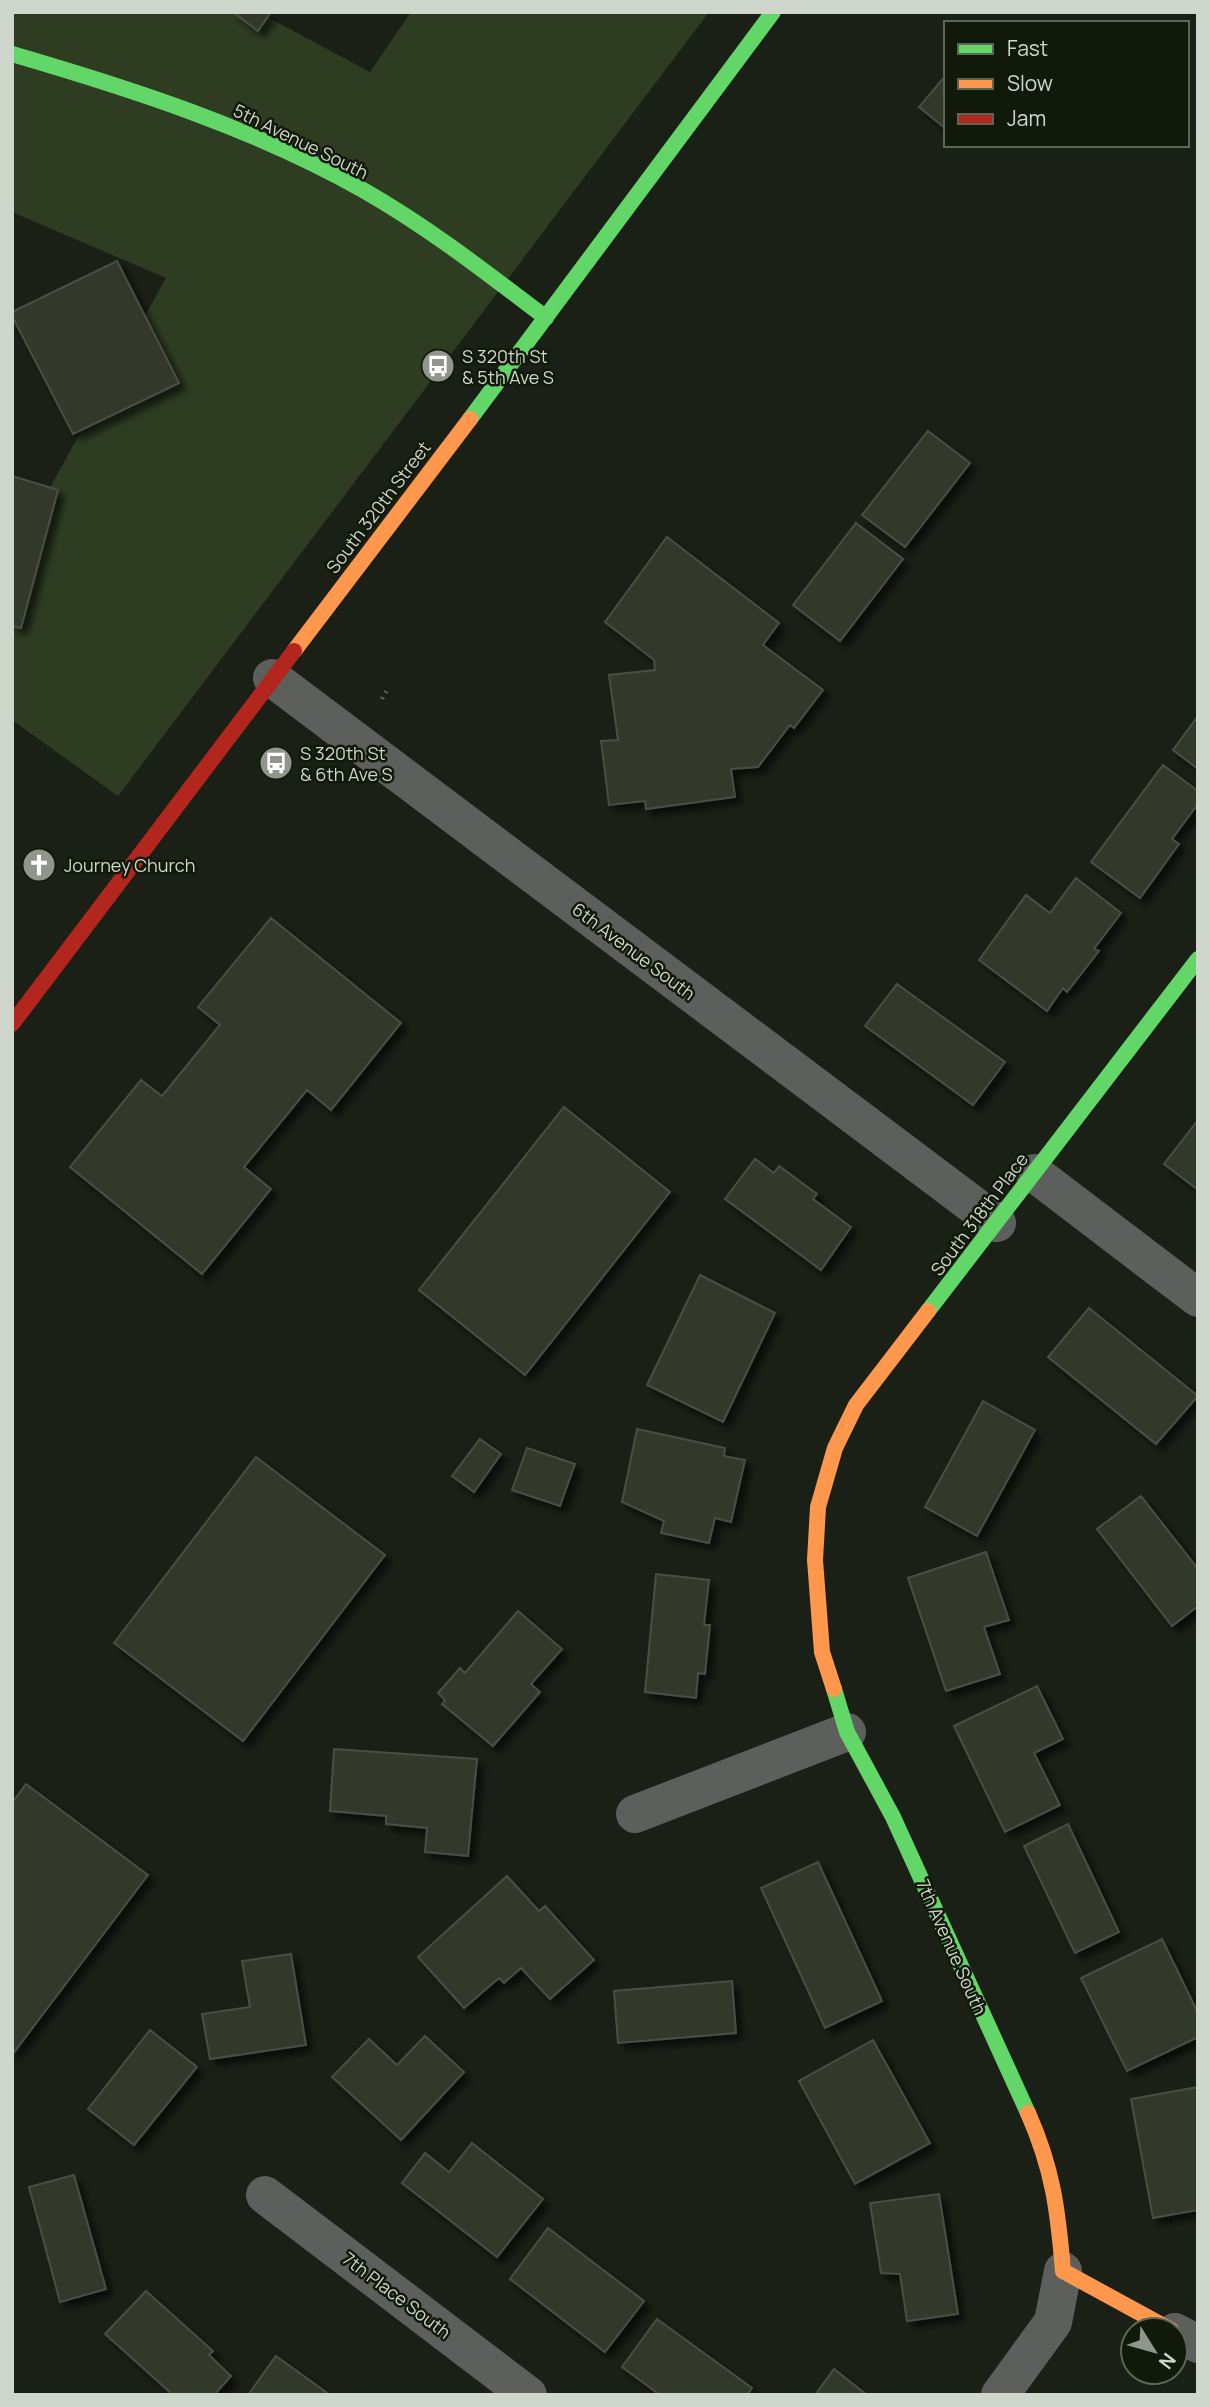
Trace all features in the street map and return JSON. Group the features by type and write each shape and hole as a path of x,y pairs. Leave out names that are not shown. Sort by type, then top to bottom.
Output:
{"street":[{"name":"South 320th Street","path":"12,1024 546,318 773,12"},
{"name":"5th Avenue South","path":"12,54 104,81 236,128 336,176 449,243 546,318"},
{"name":"6th Avenue South","path":"272,678 997,1223"},
{"name":"South 318th Place","path":"818,1507 835,1448 856,1405 1198,959"},
{"path":"1034,1173 1198,1298"},
{"name":"7th Avenue South","path":"818,1507 815,1560 822,1652 847,1732 893,1818 1043,2146 1058,2207 1063,2271"},
{"path":"635,1814 847,1732"},
{"name":"7th Place South","path":"265,2195 528,2395"},
{"path":"1000,2395 1053,2322 1063,2271 1146,2316"}],"path":[{"path":"382,699 387,690"},
{"path":"308,773 309,784"}],"green space":[{"path":"12,12 258,12 370,72 411,12 709,12 118,796 12,720 12,556 166,278 12,212"}],"building":[{"path":"233,12 271,12 258,31"},
{"path":"944,77 944,127 919,107"},
{"path":"117,261 179,383 73,434 12,312"},
{"path":"928,431 970,463 905,547 862,515"},
{"path":"12,476 58,490 21,628 12,626"},
{"path":"856,523 903,559 840,641 793,605"},
{"path":"667,537 779,623 763,645 823,690 794,728 790,725 758,767 731,769 735,797 646,809 645,801 609,805 601,741 618,740 609,675 655,670 654,660 605,622"},
{"path":"1198,716 1198,769 1173,750"},
{"path":"1163,765 1198,791 1198,804 1172,839 1179,844 1140,898 1091,862"},
{"path":"1076,878 1121,913 1094,949 1099,951 1067,992 1063,988 1047,1011 979,960 1026,895 1050,913"},
{"path":"271,918 401,1023 331,1110 307,1090 244,1167 271,1189 202,1274 70,1167 141,1080 162,1096 220,1025 198,1007"},
{"path":"897,984 1005,1062 973,1105 865,1026"},
{"path":"564,1107 670,1192 525,1375 419,1290"},
{"path":"1198,1120 1198,1190 1164,1164"},
{"path":"755,1159 774,1173 779,1166 817,1194 813,1199 851,1227 821,1270 725,1199"},
{"path":"700,1275 775,1313 723,1422 647,1385"},
{"path":"1089,1308 1198,1396 1156,1444 1048,1357"},
{"path":"983,1401 1035,1430 977,1536 925,1507"},
{"path":"637,1429 725,1448 724,1456 745,1460 731,1522 715,1518 709,1543 661,1533 664,1521 622,1502"},
{"path":"480,1439 501,1454 474,1492 452,1476"},
{"path":"527,1448 575,1464 560,1506 512,1490"},
{"path":"256,1457 385,1555 243,1741 114,1643"},
{"path":"1141,1496 1198,1569 1198,1606 1172,1626 1097,1529"},
{"path":"986,1552 1009,1620 984,1627 1000,1674 946,1691 908,1578"},
{"path":"656,1574 709,1580 704,1625 710,1625 705,1674 698,1673 696,1698 645,1692"},
{"path":"518,1611 562,1649 531,1684 540,1692 493,1746 442,1704 445,1700 438,1693 460,1668 465,1673"},
{"path":"1037,1686 1063,1739 1034,1753 1060,1805 1005,1832 954,1726"},
{"path":"334,1749 477,1759 468,1856 425,1852 427,1828 386,1824 386,1816 330,1811"},
{"path":"26,1784 148,1875 12,2055 12,1803"},
{"path":"1068,1824 1119,1932 1075,1953 1024,1846"},
{"path":"818,1862 882,2001 825,2028 761,1888"},
{"path":"507,1876 539,1911 545,1906 594,1960 550,1999 521,1968 504,1983 499,1978 464,2008 418,1957"},
{"path":"1162,1939 1198,2013 1198,2037 1127,2071 1081,1978"},
{"path":"291,1954 306,2045 210,2059 202,2014 250,2007 242,1961"},
{"path":"732,1981 736,2033 618,2043 614,1991"},
{"path":"150,2030 197,2067 134,2145 88,2109"},
{"path":"425,2036 464,2072 401,2140 332,2077 369,2039 397,2065"},
{"path":"873,2040 930,2143 855,2184 799,2081"},
{"path":"1198,2087 1198,2210 1153,2218 1131,2099"},
{"path":"472,2143 543,2199 497,2257 402,2183 425,2153 449,2172"},
{"path":"74,2175 106,2289 60,2302 29,2187"},
{"path":"939,2194 958,2314 907,2321 900,2274 881,2273 870,2203"},
{"path":"548,2228 644,2301 605,2352 510,2279"},
{"path":"146,2291 213,2351 209,2355 231,2376 214,2395 173,2395 105,2334"},
{"path":"657,2319 752,2388 747,2395 660,2395 622,2367"},
{"path":"276,2356 330,2395 248,2395"},
{"path":"834,2369 867,2395 815,2395"}],"traffic: fast":[{"path":"470,419 773,12"},
{"path":"12,54 191,112 321,168 411,219 546,318"},
{"path":"928,1311 1198,959"},
{"path":"834,1689 847,1732 893,1817 1028,2113"}],"traffic: slow":[{"path":"294,651 470,419"},
{"path":"834,1689 822,1652 815,1560 818,1507 835,1448 856,1405 928,1311"},
{"path":"1028,2113 1053,2190 1063,2271 1145,2316"}],"traffic: jam":[{"path":"12,1024 294,651"}],"place":[{"name":"S 320th St & 5th Ave S","path":"438,366"},
{"name":"S 320th St & 6th Ave S","path":"276,763"},
{"name":"Journey Church","path":"39,865"}]}
